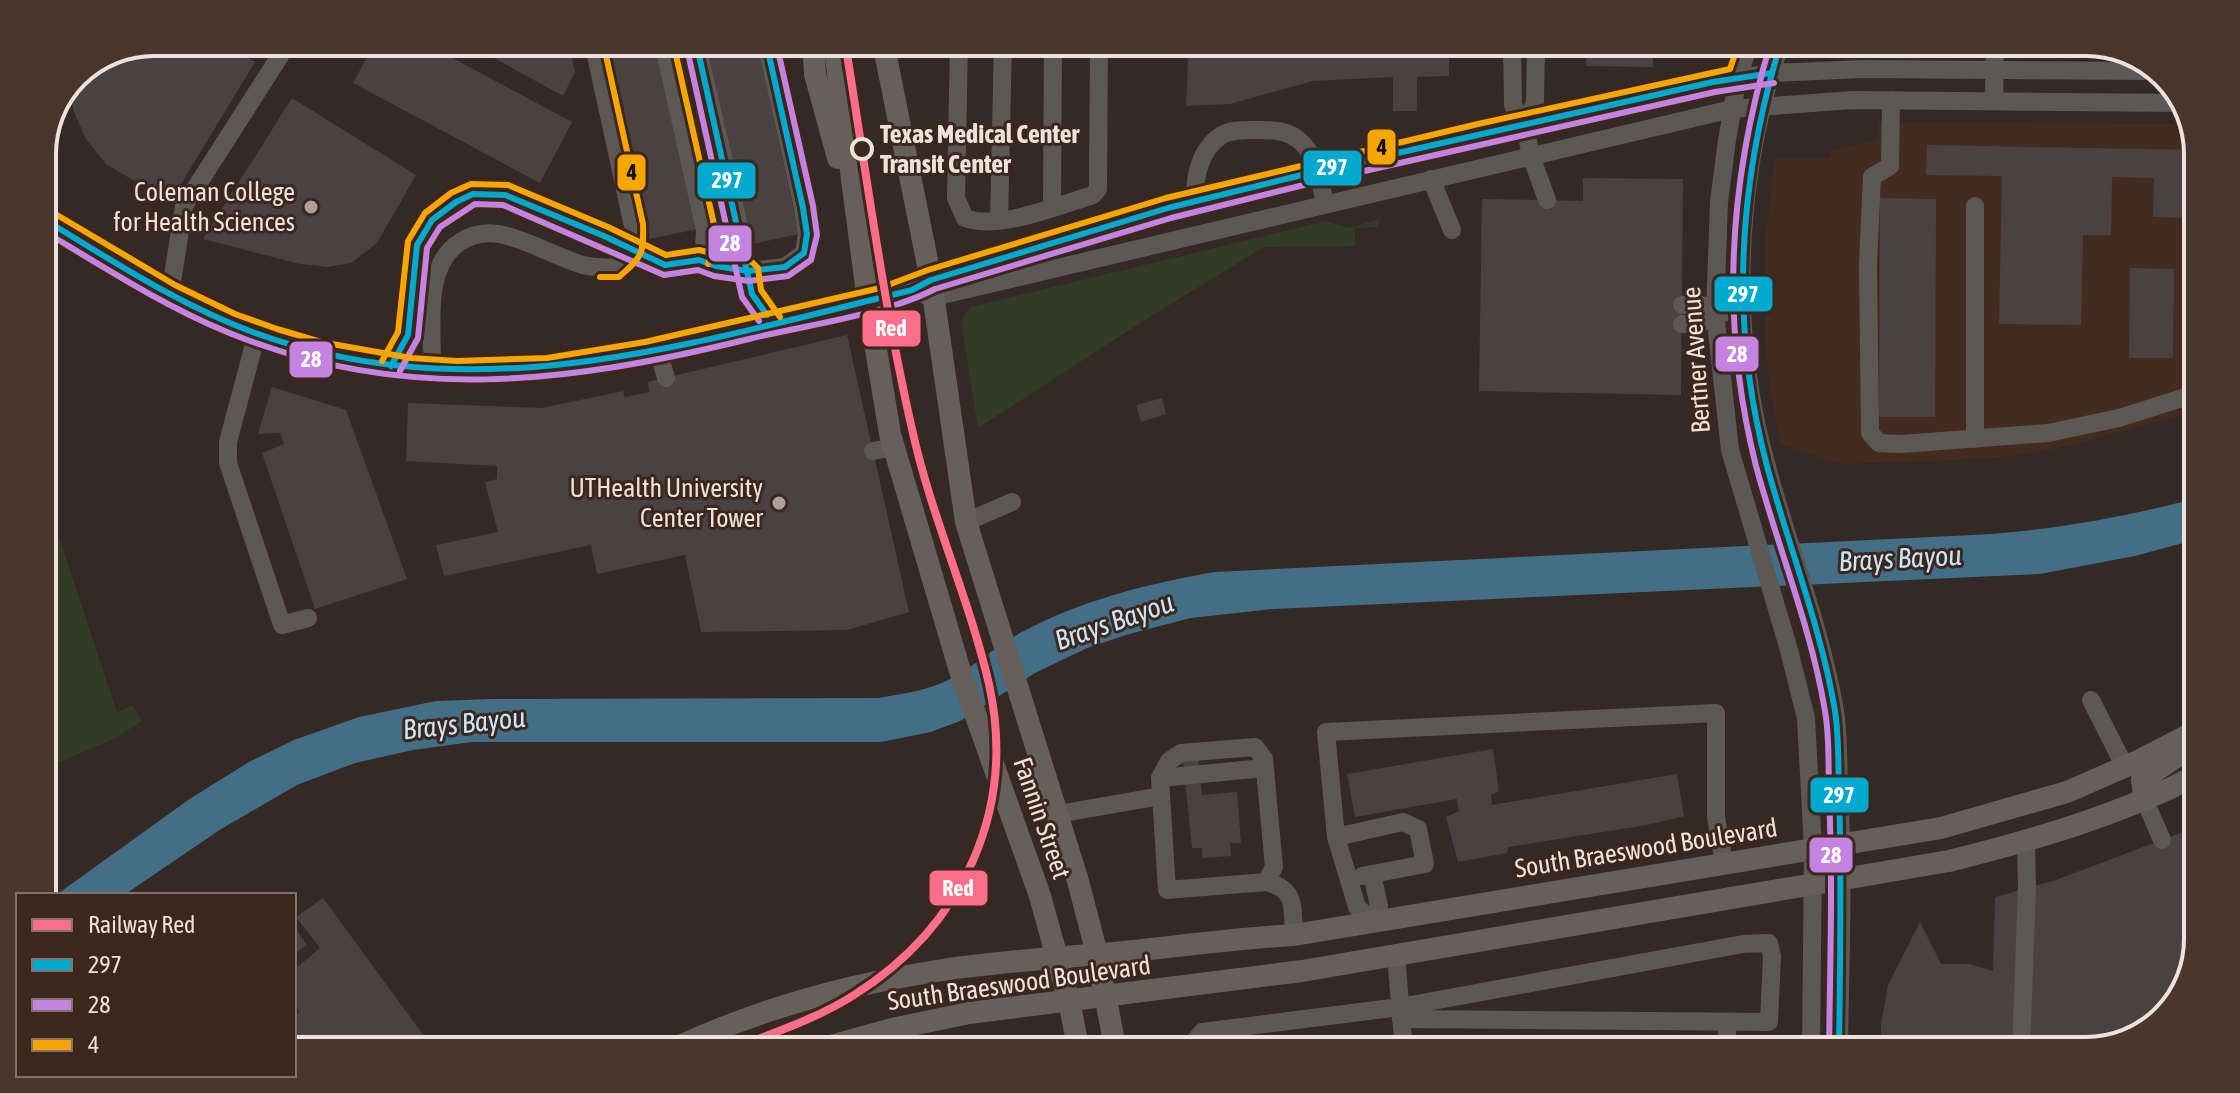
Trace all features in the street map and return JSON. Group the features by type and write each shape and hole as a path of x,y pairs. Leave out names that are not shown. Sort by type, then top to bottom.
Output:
{"main road":[{"path":"814,56 815,74 862,252"},
{"name":"Fannin Street","path":"836,56 884,449 1040,896 1076,1037"},
{"name":"Fannin Street","path":"886,56 966,522 1058,814 1097,954 1113,1037"},
{"path":"894,56 901,142"},
{"name":"South Braeswood Boulevard","path":"699,1037 750,1018 871,984 932,971 1218,940 1294,935 1941,828 2067,792 2184,737"},
{"path":"2145,801 2142,780 2184,751"},
{"name":"South Braeswood Boulevard","path":"861,1037 954,1016 1220,983 1388,957 1949,861 2034,840 2145,801 2184,782"},
{"path":"2032,803 2034,840"},
{"path":"1372,921 1388,957"}],"street":[{"path":"170,294 184,206 280,56"},
{"path":"432,369 434,283 443,258 455,245 471,235 493,233 512,237 586,266 614,268 633,251 633,226 596,56"},
{"path":"666,56 705,230 704,248 699,260"},
{"path":"699,56 752,294 772,323"},
{"path":"391,366 408,335 417,245 432,220 473,194 505,195 665,265 699,260 748,271 785,267 804,253 807,234 769,56"},
{"path":"959,56 956,198 965,218 973,221 999,221 1093,195 1098,189 1099,56"},
{"path":"999,221 1003,56"},
{"path":"1052,207 1053,56"},
{"path":"1512,56 1513,105 1525,126 1531,156 1547,200"},
{"path":"1525,126 1535,103 1536,56"},
{"name":"Bertner Avenue","path":"1745,56 1732,109 1719,202 1715,313 1730,450 1806,718 1813,849 1811,1037"},
{"name":"Bertner Avenue","path":"1777,56 1760,106 1744,217 1745,357 1758,430 1835,713 1842,845 1839,1037"},
{"path":"1994,100 1995,56"},
{"path":"926,289 1120,222 1197,201 1738,77 1862,69 2136,71"},
{"path":"56,226 170,294 257,333 318,351 391,366 478,371 548,368 658,350 868,301 1127,251 1732,109 1891,100 2169,103"},
{"path":"1891,100 1890,166 1872,177 1868,264 1870,433 1879,443 2048,433 2089,426 2184,397"},
{"path":"1197,201 1195,180 1205,155 1224,134 1284,131 1302,143 1318,171 1325,203"},
{"path":"1431,179 1452,230"},
{"path":"1975,206 1975,439"},
{"path":"1120,222 1127,251"},
{"path":"1682,314 1702,305 1715,313 1743,312"},
{"path":"257,333 228,442 228,463 282,625 308,618"},
{"path":"658,350 666,378"},
{"path":"966,522 1012,502"},
{"path":"2091,700 2125,767"},
{"path":"1372,874 1379,906 1372,921 1357,907 1336,837 1326,732 1716,713 1716,817 1724,864"},
{"path":"1266,882 1274,867 1264,759 1255,747 1181,753 1169,761 1161,787 1167,890 1266,882 1280,885 1291,897 1294,935"},
{"path":"1058,814 1161,787"},
{"path":"2145,801 2162,840"},
{"path":"1336,837 1403,822 1418,829 1425,864 1350,879"},
{"path":"2022,1037 2027,888 2034,840"},
{"path":"1198,1037 1202,1032 1401,1013 1743,944 1769,943 1772,957 1769,1022 1401,1013"},
{"path":"1388,957 1401,1013 1403,1037"},
{"path":"1727,1022 1727,1037"},
{"path":"1811,1025 1815,1037"}],"shaded area":[{"path":"1879,122 2179,124 2184,148 2184,414 2073,445 2014,456 1840,464 1781,444 1770,390 1765,335 1765,240 1775,158 1831,158 1831,150 1879,140"}],"green space":[{"path":"1380,219 1378,227 1355,228 1355,246 1264,247 978,428 962,329 963,316 971,307 1326,221 1348,228"},
{"path":"56,528 117,712 133,705 142,721 116,738 56,764"}],"water":[{"name":"Brays Bayou","path":"2184,501 2184,543 2135,556 2040,574 1273,609 1191,618 1087,648 1035,673 960,721 931,732 881,742 472,742 413,750 355,763 297,785 221,829 127,893 59,893 191,798 249,762 294,740 359,717 436,701 879,698 944,682 1012,638 1091,602 1214,572 1992,534"}],"building":[{"path":"154,56 245,56 255,62 170,202 106,164 86,139 73,110 72,100 89,80 123,61"},
{"path":"367,56 449,56 572,122 540,183 353,83"},
{"path":"490,56 571,56 575,72 563,96"},
{"path":"603,56 659,56 698,229 644,240"},
{"path":"706,56 760,56 799,234 748,245"},
{"path":"1188,56 1468,56 1449,57 1449,76 1417,77 1417,111 1393,111 1393,77 1313,81 1230,104 1186,106"},
{"path":"1587,56 1664,56 1653,58 1653,67 1586,66"},
{"name":"Coleman College for Health Sciences","path":"292,98 416,175 377,243 351,263 328,267 300,264 203,239"},
{"path":"1927,145 2184,150 2184,218 2153,217 2154,178 2112,177 2111,235 2083,235 2081,325 1999,324 2002,176 1926,175"},
{"path":"1583,178 1683,179 1681,395 1479,391 1482,199 1583,201"},
{"path":"1880,198 1936,199 1935,417 1879,417"},
{"path":"2130,268 2174,269 2173,358 2129,358"},
{"name":"UTHealth University Center Tower","path":"847,335 909,612 847,630 701,632 685,555 597,574 591,545 444,576 436,545 498,532 485,482 497,479 497,466 406,461 408,403 542,408 623,391 625,397 649,392 648,382"},
{"path":"272,387 346,410 407,579 315,609 262,453 284,444 280,433 258,434"},
{"path":"1162,398 1166,414 1141,422 1136,405"},
{"path":"1493,749 1499,791 1491,795 1492,805 1677,774 1684,816 1647,825 1508,847 1507,853 1458,862 1446,817 1459,811 1457,799 1355,817 1347,774"},
{"path":"1198,758 1202,795 1237,792 1241,843 1230,843 1231,856 1202,858 1202,848 1192,848 1183,760"},
{"path":"2184,832 2182,958 2174,982 2151,1013 2123,1030 2099,1036 1881,1037 1888,985 1920,922 1941,964 1969,964 1993,971 1995,897 2056,880"},
{"path":"323,898 425,1037 298,1037 296,1015 300,1012 296,1007 296,968 320,948 296,917"},
{"path":"296,930 307,945 296,953"}],"rail line":[{"name":"Red","path":"762,1037 808,1019 854,995 892,967 925,936 952,900 972,862 987,820 995,777 996,731 989,684 912,429 884,285 847,56"}],"transit line":[{"name":"4","path":"600,277 619,277 633,264 642,249 643,234 606,56"},
{"name":"4","path":"676,56 715,229 714,250 708,264"},
{"name":"28","path":"689,56 742,297 759,321"},
{"name":"297","path":"699,56 752,294 767,315"},
{"name":"297","path":"391,366 408,335 417,245 432,220 473,194 505,195 665,265 699,260 748,271 785,267 804,253 807,234 803,208 769,56"},
{"name":"28","path":"400,371 418,338 427,248 440,227 475,204 503,205 664,275 698,270 714,276 749,281 788,276 811,260 817,235 813,206 779,56"},
{"name":"4","path":"56,214 175,285 235,314 321,342 411,358 457,361 547,358 645,342 880,288 928,270 1166,198 1478,124 1730,69 1734,56"},
{"name":"28","path":"1767,56 1745,147 1738,200 1734,253 1737,360 1756,466 1803,618 1827,722 1831,860 1829,1037"},
{"name":"297","path":"1777,56 1755,147 1748,200 1743,306 1755,413 1767,466 1822,649 1836,721 1840,855 1839,1037"},
{"name":"297","path":"56,226 146,281 227,322 336,356 416,367 496,369 575,363 733,334 912,290 931,280 1168,208 1318,171 1713,82 1772,73"},
{"name":"28","path":"56,238 179,310 227,332 293,355 358,370 422,378 487,379 551,375 616,367 844,318 893,306 935,289 1171,218 1320,181 1715,92 1774,83"},
{"name":"4","path":"382,361 398,332 408,241 425,213 451,193 471,184 508,185 666,255 699,250 752,262 758,268 761,290 780,317"}],"place":[{"name":"Texas Medical Center Transit Center","path":"862,149"},
{"name":"Coleman College for Health Sciences","path":"311,207"},
{"name":"UTHealth University Center Tower","path":"779,503"}]}
